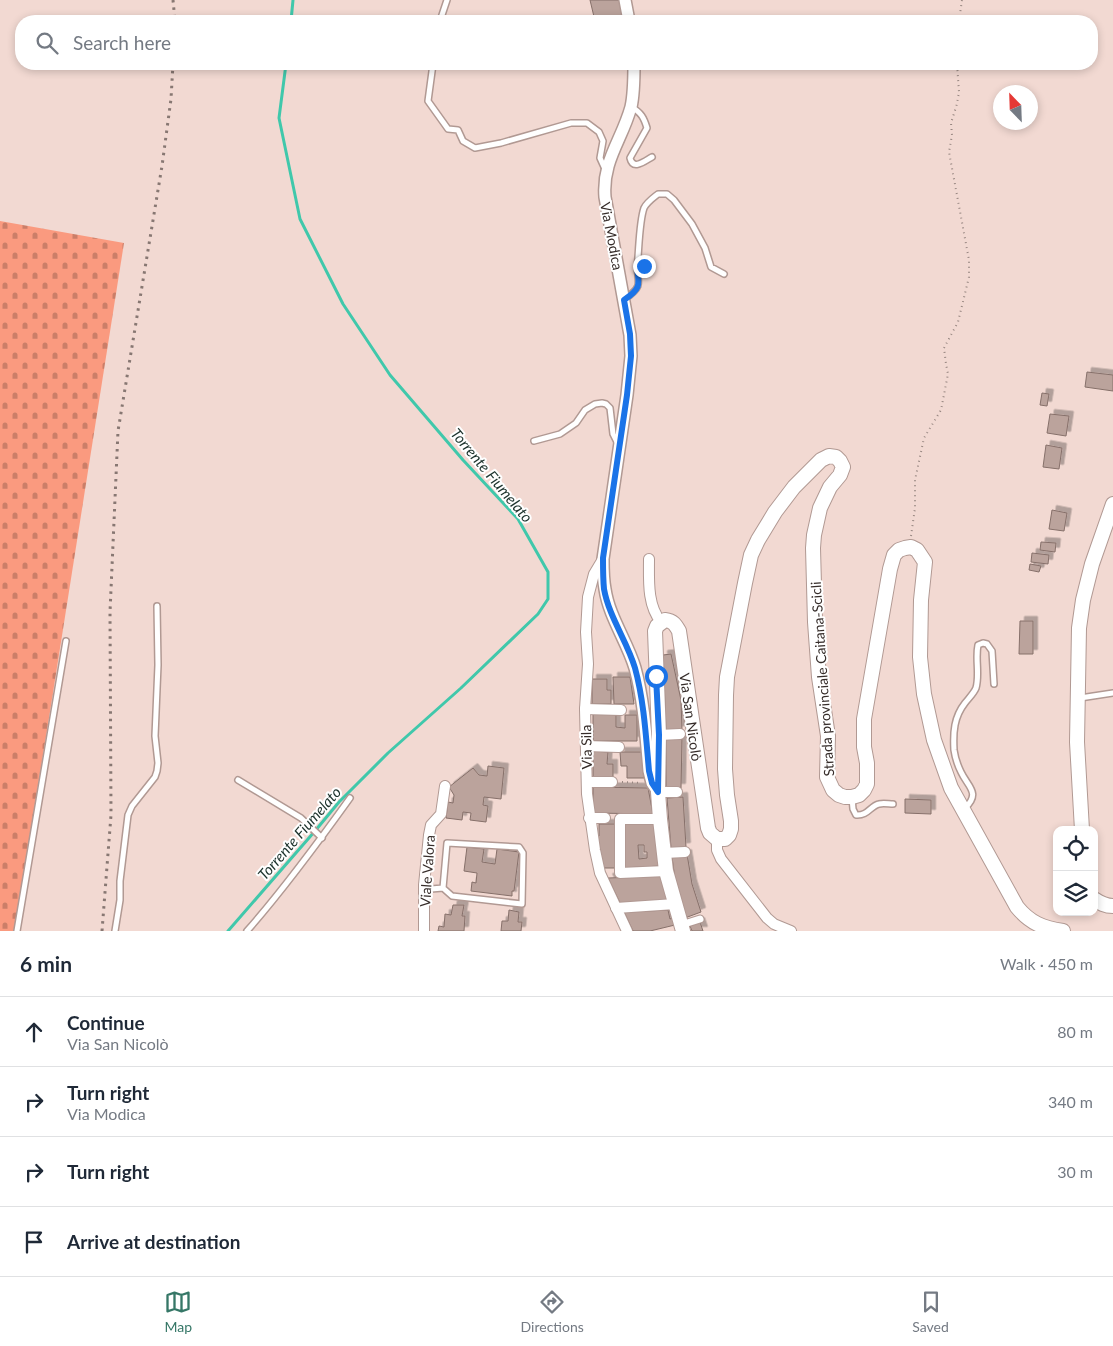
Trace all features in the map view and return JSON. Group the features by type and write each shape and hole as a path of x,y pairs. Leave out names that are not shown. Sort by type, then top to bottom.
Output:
{"main road":[{"name":"Strada provinciale Caitana-Scicli","path":"751,555 774,512 794,487 821,460 829,456 836,457 842,467 840,475 824,497 815,528 813,548 815,622 819,677 828,736 827,777 833,790 839,795 852,797"},
{"path":"1082,826 1077,742 1079,628 1083,600 1092,564 1113,504"},
{"path":"852,797 864,790 867,784 864,719 890,568 894,555 899,550 911,547 917,550 925,562 921,600 920,657 924,694 934,740 945,774 962,810 1011,897 1024,916 1042,926 1063,931"},
{"name":"Via San Nicolò","path":"682,928 666,871 655,787 659,735 655,632 657,626 665,620 675,624 679,631 707,823 710,832 717,839 725,839 731,829 725,769 727,677 751,555"},
{"path":"1098,902 1113,906"}],"street":[{"path":"625,0 628,15"},
{"name":"Via Modica","path":"634,70 631,106 606,172 604,184 630,334 631,356 603,558 605,590 609,606 630,653 640,691 649,771 655,787"},
{"name":"Via Sila","path":"603,558 594,574 588,597 586,632 588,664 585,709 589,818 600,873 626,931"},
{"path":"649,559 650,593 656,617 661,622"},
{"path":"585,709 621,710"},
{"path":"659,735 680,734"},
{"path":"586,746 619,747"},
{"path":"587,782 612,782"},
{"name":"Viale Valora","path":"424,931 425,892 431,825 442,814 445,786"},
{"path":"655,787 677,792"},
{"path":"589,818 605,818"},
{"path":"660,819 620,819 620,873 666,871"},
{"path":"717,839 721,859 759,909 774,924 791,931"},
{"path":"664,853 685,852"},
{"path":"616,908 675,904"},
{"path":"682,928 700,919"}],"lane":[{"path":"442,15 447,0"},
{"path":"432,70 428,101 448,130 458,130 463,142 475,148 501,144 571,123 587,123 599,132 603,141 600,158 606,172"},
{"path":"631,106 642,115 647,128 630,158 631,162 637,165 652,157"},
{"path":"624,300 635,292 639,282 637,268 642,218 650,200 658,194 667,194 674,200 692,224 705,248 710,267 724,274"},
{"path":"637,268 644,266"},
{"path":"534,441 560,434 576,423 590,406 602,403 610,408 613,434 620,446"},
{"path":"115,931 120,900 120,881 128,815 132,806 155,777 157,771 155,736 158,665 157,606"},
{"path":"17,931 66,641"},
{"path":"962,810 970,803 973,796 972,789 961,773 955,755 953,736 959,710 976,690 976,653 978,646 983,643 987,644 992,651 994,684"},
{"path":"1077,699 1113,693"},
{"path":"238,780 301,818 322,838"},
{"path":"852,797 853,809 856,815 859,816 879,804 893,804"},
{"path":"247,931 276,898 350,798"},
{"path":"425,892 431,889 443,888 452,896 522,904 523,853 519,847 447,843 443,888"}],"path":[{"path":"960,15 962,0"},
{"path":"911,547 916,508 915,480 924,438 941,410 948,374 944,348 958,322 968,277 969,260 949,152 952,135 951,123 959,92 957,70"},
{"path":"612,782 655,787"}],"green space":[{"path":"0,221 124,243 14,931 0,931"}],"building":[{"path":"590,0 620,0 623,15 594,15"},
{"path":"1087,372 1113,375 1113,391 1085,387"},
{"path":"1042,393 1049,394 1047,406 1040,405"},
{"path":"1050,414 1069,416 1066,436 1047,433"},
{"path":"1046,445 1062,448 1059,469 1043,467"},
{"path":"1052,510 1067,513 1064,531 1049,529"},
{"path":"1041,542 1056,543 1055,552 1040,550"},
{"path":"1032,553 1049,555 1048,564 1031,562"},
{"path":"1030,564 1041,566 1039,572 1029,570"},
{"path":"1020,621 1033,621 1033,654 1019,654"},
{"path":"671,654 681,700 682,730 666,731 663,655"},
{"path":"613,677 630,677 634,704 614,704"},
{"path":"592,679 607,679 607,690 611,690 611,704 592,704"},
{"path":"593,713 616,713 616,727 625,728 625,715 637,715 637,741 593,741"},
{"path":"666,739 682,739 681,788 666,788"},
{"path":"593,751 608,752 607,764 613,764 613,778 593,777"},
{"path":"620,752 642,752 644,778 627,778 627,766 621,766"},
{"path":"488,766 504,768 501,799 484,797 483,805 488,806 486,822 470,820 471,813 463,812 462,820 446,818 448,802 453,803 454,795 449,787 473,768 479,775 487,776"},
{"path":"593,787 648,788 653,814 593,813"},
{"path":"683,797 686,847 671,848 667,798"},
{"path":"905,799 931,800 931,814 905,813"},
{"path":"624,823 655,824 661,866 623,868","holes":["638,845 644,845 644,852 647,852 647,858 639,859"]},
{"path":"599,824 616,824 616,868 603,868 597,836 599,836"},
{"path":"467,847 484,849 482,862 495,864 497,849 519,852 512,896 471,891 472,882 476,883 477,873 464,871"},
{"path":"687,854 692,884 701,912 685,918 676,887 672,857"},
{"path":"662,876 667,900 620,903 608,878"},
{"path":"453,905 464,905 462,916 465,916 464,931 438,931 439,926 444,927 445,914 451,915"},
{"path":"509,910 519,912 518,922 522,922 521,931 501,931 502,921 508,921"},
{"path":"668,910 670,919 673,918 675,925 650,931 633,931 624,912"},
{"path":"700,922 703,931 692,931 690,926"}],"waterway":[{"name":"Torrente Fiumelato","path":"292,15 293,0"},
{"name":"Torrente Fiumelato","path":"228,931 339,802 388,753 461,688 538,614 548,599 548,572 518,519 463,460 390,375 343,304 300,219 279,118 285,70"}],"railway":[{"path":"173,0 174,15"},
{"path":"102,931 111,815 110,612 118,431 162,166 171,99 173,70"}],"route":[{"path":"644,266 637,268 639,282 635,292 624,300 630,334 631,356 603,558 603,578 609,606 630,653 635,670 640,691 649,771 652,783 658,792 659,735 656,676"}]}
